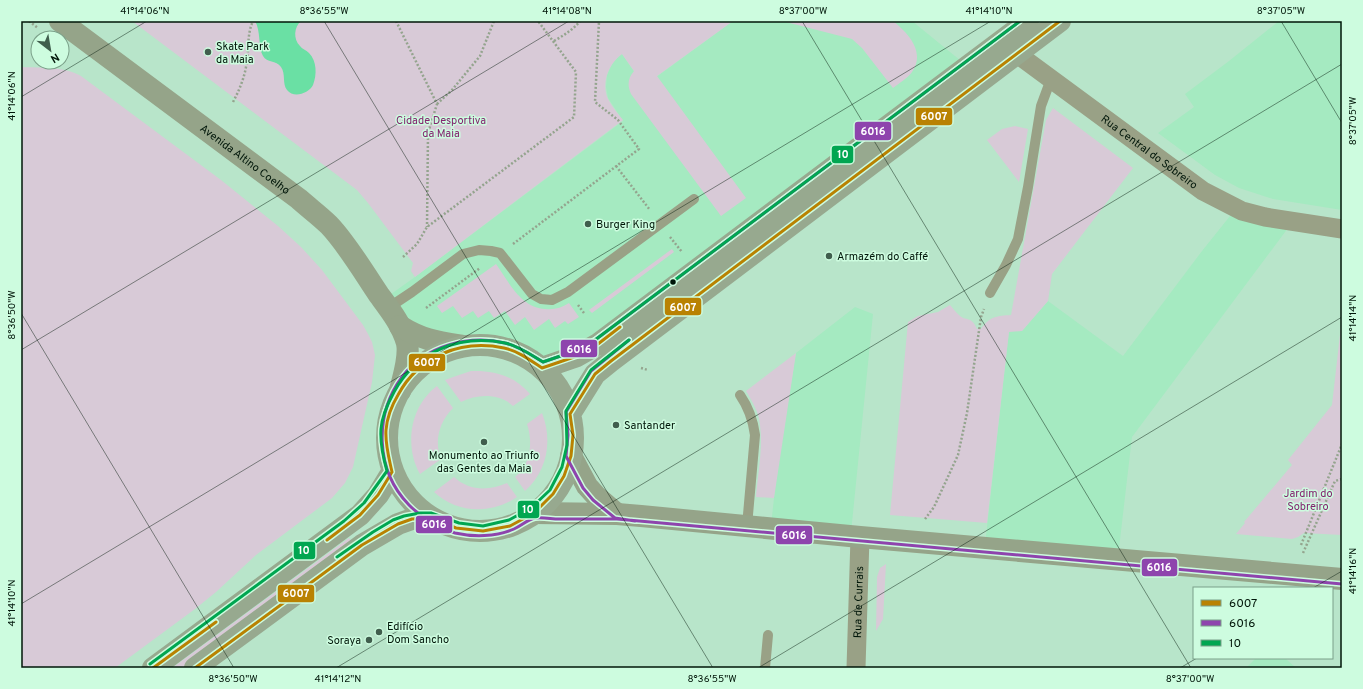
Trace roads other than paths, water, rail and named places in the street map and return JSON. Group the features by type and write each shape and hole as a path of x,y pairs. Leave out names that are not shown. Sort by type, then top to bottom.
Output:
{"main road":[{"name":"Avenida Altino Coelho","path":"60,21 293,194 330,226 340,238 400,326 407,344 407,358 400,391"},
{"path":"542,368 577,356 598,344 1028,21"},
{"path":"570,414 595,374 610,361 1060,21"},
{"name":"Avenida Altino Coelho","path":"400,326 432,342 463,346"},
{"path":"484,344 505,348 524,356 542,368 559,389 570,414 573,435 571,456 564,476 553,494 534,513 510,526 484,531 456,528 432,518 408,498 392,472 387,448 387,424 394,400 406,380 424,363 442,352 463,346 484,344"},
{"path":"571,456 587,486 617,514"},
{"path":"153,668 360,515 378,495 392,472"},
{"path":"534,513 617,514 860,537 1342,579"},
{"path":"195,668 362,545 398,524 412,519 432,518"}],"street":[{"path":"971,65 1017,54"},
{"name":"Rua Central do Sobreiro","path":"1017,54 1202,192 1242,211 1265,217 1342,229"},
{"name":"Rua de Currais","path":"856,668 860,537"}],"lane":[{"path":"990,293 1006,265 1018,239 1041,106 1051,79"},
{"path":"388,308 463,254 479,250 491,251 500,254 532,294 542,299 552,300 568,292 694,199"},
{"path":"740,395 748,407 754,421 755,435 747,526"},
{"path":"765,668 768,635"}],"place":[{"name":"Skate Park da Maia","path":"208,52"},
{"name":"Burger King","path":"588,224"},
{"name":"Armazém do Caffé","path":"829,256"},
{"name":"Santander","path":"616,425"},
{"name":"Monumento ao Triunfo das Gentes da Maia","path":"484,442"},
{"name":"Edifício Dom Sancho","path":"379,632"},
{"name":"Soraya","path":"369,640"}],"park label":[{"name":"Cidade Desportiva da Maia","path":"441,126"},
{"name":"Jardim do Sobreiro","path":"1308,499"}]}
